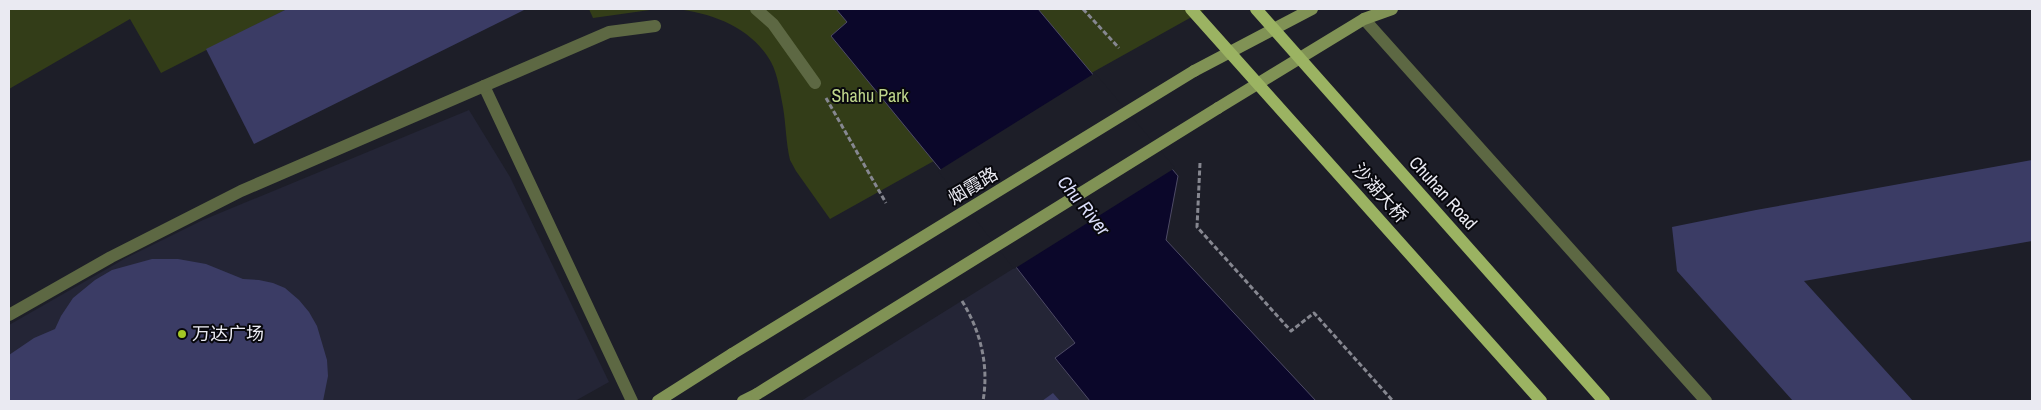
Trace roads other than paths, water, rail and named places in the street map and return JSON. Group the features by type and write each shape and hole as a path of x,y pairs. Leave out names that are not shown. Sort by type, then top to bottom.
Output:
{"main road":[{"name":"沙湖大桥","path":"1192,9 1542,401"},
{"name":"Chuhan Road","path":"1256,9 1604,401"},
{"name":"烟霞路","path":"658,401 1194,71 1312,9"},
{"path":"744,401 1364,19 1392,9"}],"lane":[{"path":"756,9 773,24 816,83"},
{"path":"1364,19 1706,401"},
{"path":"9,315 111,257 194,213 250,187 609,32 655,26"},
{"path":"484,86 632,401"}],"water":[{"name":"Chu River","path":"836,9 1038,9 1178,176 1166,240 1316,401 1090,401 1055,358 1075,343 940,169 831,36 847,22"}],"place":[{"name":"万达广场","path":"182,334"}],"park label":[{"name":"Shahu Park","path":"870,96"}]}
